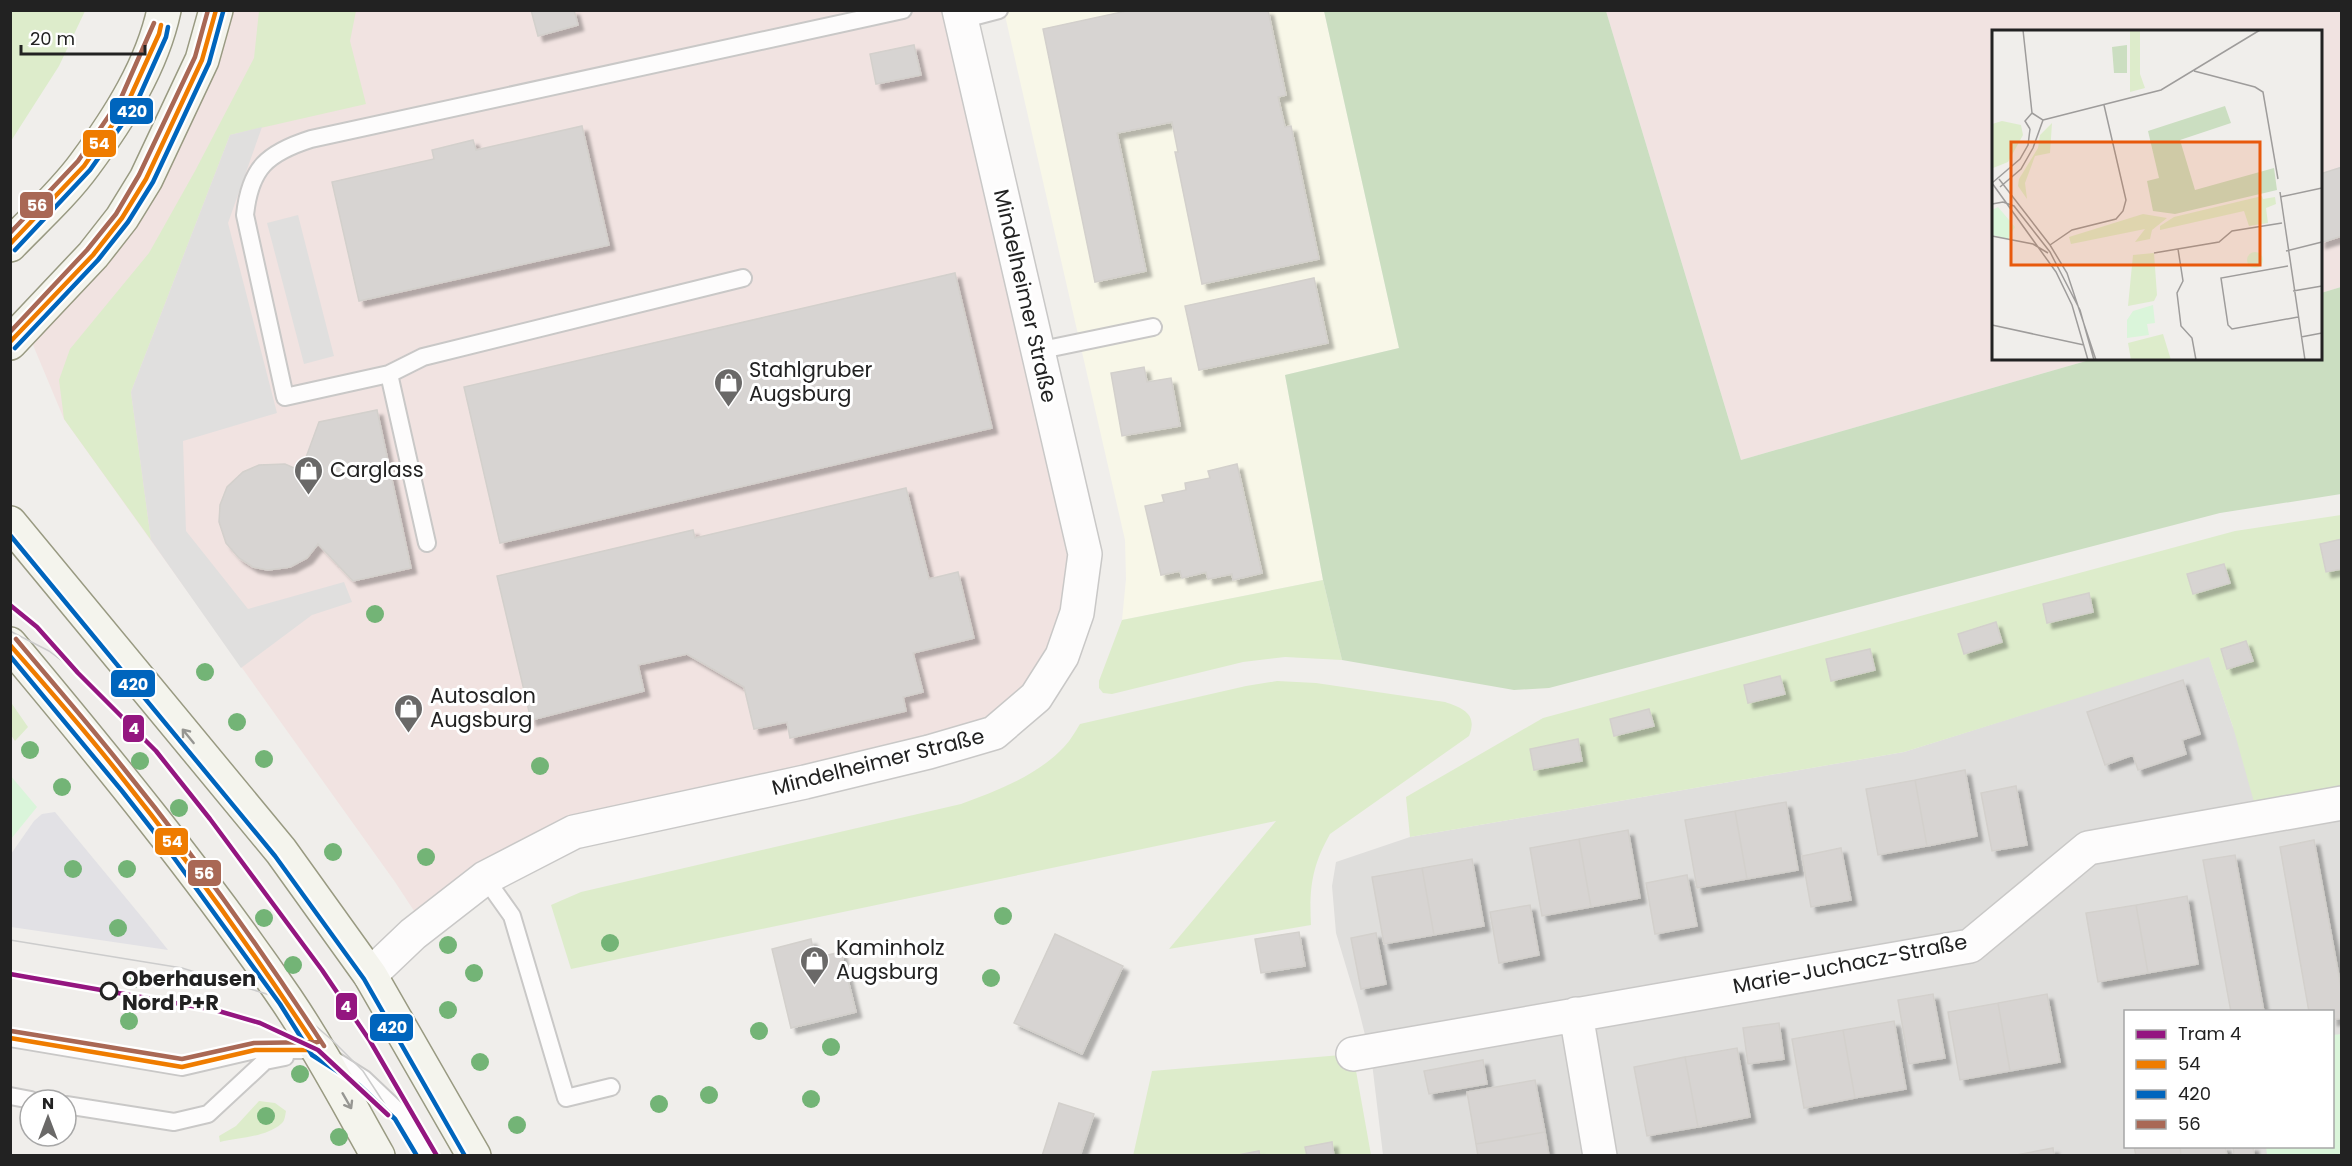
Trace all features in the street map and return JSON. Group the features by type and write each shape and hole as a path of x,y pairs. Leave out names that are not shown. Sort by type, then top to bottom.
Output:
{"main road":[{"path":"10,245 84,166 128,102 159,34 164,10"},
{"path":"10,343 93,255 122,219 147,179 202,60 216,10"},
{"path":"10,523 264,830 370,975 474,1155"},
{"path":"10,644 128,786 286,1000 318,1050 378,1155"}],"street":[{"name":"Mindelheimer Straße","path":"370,975 413,934 485,878 574,832 805,782 929,752 994,733 1036,697 1062,656 1077,613 1085,554 960,15"},
{"name":"Marie-Juchacz-Straße","path":"1353,1054 1970,946 2088,848 2342,803"},
{"path":"1576,1014 1600,1155"}],"lane":[{"path":"743,278 423,357 388,374 285,397 245,215 249,184 269,158 287,147 311,139 903,10"},
{"path":"960,15 999,10"},
{"path":"1037,351 1153,327"},
{"path":"388,374 427,543"},
{"path":"485,878 512,916 566,1098 611,1087"},
{"path":"10,1038 182,1067 255,1050 318,1050 364,1079 401,1114 426,1155"},
{"path":"78,1108 174,1122 208,1114 266,1061 318,1050"}],"shaded area":[{"path":"231,11 944,11 1085,554 1077,613 994,733 574,832 424,926 395,882 64,419 33,345 139,212"},
{"path":"1004,11 1324,11 1399,348 1285,375 1323,580 1122,620 1126,579 1125,540"},
{"path":"1606,11 2341,11 2341,287 2322,293 2322,30 1992,30 1992,360 2090,360 1741,460"},
{"path":"262,127 228,223 277,413 183,441 186,531 248,609 344,582 352,602 312,615 241,668 151,540 131,392 230,135"},
{"path":"298,215 334,356 304,364 267,223"},
{"path":"2209,656 2233,727 2341,788 2341,1155 1383,1155 1372,1063 1336,933 1332,886 1336,862 1410,837 1904,752"},
{"path":"55,812 168,950 11,927 11,854 34,821 42,814"}],"green space":[{"path":"11,10 85,11 59,66 11,141"},
{"path":"259,11 356,11 350,41 366,104 230,135 131,392 151,540 64,419 59,380 70,349 149,253 195,171 254,58"},
{"path":"1324,11 1606,11 1741,460 2090,360 2322,360 2322,293 2341,287 2341,494 2220,513 1549,688 1514,690 1342,660 1323,580 1285,375 1399,348"},
{"path":"2341,515 2341,788 2254,802 2233,727 2209,657 1904,752 1410,837 1406,797 1543,718 2235,531"},
{"path":"1323,580 1342,660 1285,657 1243,662 1112,694 1103,693 1099,688 1099,681 1122,620"},
{"path":"1277,681 1316,683 1445,702 1463,710 1472,722 1469,736 1330,834 1319,857 1313,878 1311,925 1169,949 1276,821 571,969 551,905 581,892 961,804 1002,788 1041,766 1066,745 1080,724"},
{"path":"10,701 28,727 15,741 11,735"},
{"path":"10,775 37,807 11,839 10,839"},
{"path":"2341,1034 2341,1155 2267,1155 2266,1148 2334,1148 2334,1035"},
{"path":"1353,1054 1371,1155 1133,1156 1152,1071"},
{"path":"259,1101 275,1103 286,1111 282,1123 268,1132 220,1142 219,1136 236,1126"}],"building":[{"path":"531,10 574,10 578,25 538,36"},
{"path":"1131,10 1268,10 1286,95 1278,97 1285,127 1291,126 1319,259 1202,284 1175,152 1178,152 1172,122 1117,133 1146,271 1095,282 1043,29"},
{"path":"914,45 921,75 876,84 870,54"},
{"path":"582,126 609,245 359,301 332,182 434,159 432,150 473,140 476,150"},
{"path":"2342,167 2342,236 2322,242 2322,173"},
{"name":"Stahlgruber Augsburg","path":"955,273 992,428 500,543 464,387"},
{"path":"1314,278 1328,343 1199,370 1185,306"},
{"path":"1144,367 1147,382 1171,378 1180,426 1122,436 1111,373"},
{"name":"Carglass","path":"377,410 411,568 353,581 318,544 307,558 290,567 268,570 253,567 239,558 226,543 219,522 220,505 227,487 243,472 259,465 285,464 301,471 319,422"},
{"path":"1237,464 1262,573 1233,580 1232,574 1208,579 1206,572 1182,578 1180,571 1161,575 1145,506 1164,502 1162,495 1186,490 1185,483 1210,478 1208,471"},
{"path":"906,488 929,579 958,572 974,638 913,653 923,692 903,697 906,711 790,738 787,722 754,729 744,687 687,654 638,665 644,691 531,720 497,576 693,530 695,538"},
{"path":"2342,539 2342,569 2326,572 2320,544"},
{"path":"2224,564 2230,583 2193,594 2187,574"},
{"path":"2089,593 2093,612 2047,623 2043,604"},
{"path":"1996,622 2002,642 1964,654 1958,634"},
{"path":"2246,641 2253,661 2227,669 2221,649"},
{"path":"1870,649 1875,670 1831,681 1826,659"},
{"path":"1780,676 1785,694 1748,703 1744,685"},
{"path":"2183,680 2200,734 2182,740 2186,754 2138,770 2133,755 2105,765 2087,712"},
{"path":"1649,709 1654,726 1614,736 1610,719"},
{"path":"1578,739 1582,761 1534,770 1530,749"},
{"path":"1965,770 1977,836 1927,846 1915,780"},
{"path":"1915,780 1927,846 1878,855 1866,789"},
{"path":"2016,786 2027,845 1992,851 1981,793"},
{"path":"1786,802 1798,870 1747,879 1735,811"},
{"path":"1735,811 1747,879 1697,888 1685,820"},
{"path":"1628,830 1640,898 1591,907 1579,839"},
{"path":"1579,839 1591,907 1542,916 1530,848"},
{"path":"2314,840 2342,993 2342,1018 2334,1020 2334,1010 2309,1010 2280,847"},
{"path":"1841,848 1851,900 1811,907 1802,856"},
{"path":"2235,855 2264,1010 2231,1010 2203,860"},
{"path":"1472,859 1484,926 1434,935 1422,868"},
{"path":"1422,868 1434,935 1384,944 1372,877"},
{"path":"1687,875 1697,926 1655,934 1646,883"},
{"path":"2187,896 2198,964 2148,973 2136,905"},
{"path":"1530,905 1539,955 1499,963 1490,912"},
{"path":"2136,905 2148,973 2098,982 2086,913"},
{"path":"1299,932 1305,966 1261,973 1255,939"},
{"path":"1376,933 1386,984 1361,989 1351,938"},
{"path":"1055,934 1123,966 1082,1054 1014,1023"},
{"name":"Kaminholz Augsburg","path":"811,939 815,958 841,952 856,1012 791,1028 772,949"},
{"path":"1933,994 1945,1058 1909,1064 1898,1000"},
{"path":"2047,994 2060,1062 2010,1071 1998,1003"},
{"path":"1998,1003 2010,1071 1960,1080 1948,1012"},
{"path":"1894,1021 1906,1089 1855,1098 1843,1030"},
{"path":"1779,1023 1784,1059 1748,1064 1743,1028"},
{"path":"1843,1030 1855,1098 1804,1108 1792,1039"},
{"path":"1737,1048 1750,1117 1698,1127 1685,1057"},
{"path":"1685,1057 1698,1127 1647,1136 1634,1067"},
{"path":"1483,1060 1487,1084 1429,1094 1424,1071"},
{"path":"1535,1080 1545,1132 1476,1144 1467,1092"},
{"path":"1059,1103 1094,1114 1080,1156 1042,1156"},
{"path":"1545,1132 1549,1156 1478,1156 1476,1144"},
{"path":"1332,1142 1334,1156 1307,1156 1305,1147"},
{"path":"2053,1148 2054,1156 2011,1156"},
{"path":"2134,1148 2180,1148 2181,1156 2136,1156"},
{"path":"2180,1148 2225,1148 2227,1156 2181,1156"},
{"path":"2233,1148 2253,1148 2254,1156 2234,1156"},
{"path":"1259,1151 1260,1156 1233,1156"}],"tram line":[{"name":"4","path":"10,605 37,627 78,673 156,751 210,819 322,970 370,1041 437,1156"},
{"path":"10,631 49,651 78,673"},
{"path":"10,940 182,968 286,1000 363,1071 399,1126"},
{"name":"4","path":"10,974 215,1010 260,1023 318,1050 388,1115"}],"transit line":[{"name":"56","path":"10,332 87,250 116,214 139,175 195,57 208,10"},
{"name":"54","path":"10,342 93,255 122,218 146,179 202,60 216,10"},
{"name":"420","path":"15,348 98,260 128,222 153,182 209,63 223,12"},
{"name":"56","path":"10,233 78,161 121,98 154,23"},
{"name":"54","path":"10,244 84,166 128,102 161,25"},
{"name":"420","path":"15,250 90,170 135,106 166,37 168,27"},
{"name":"420","path":"10,535 275,856 364,979 465,1156"},
{"name":"56","path":"16,639 175,833 251,938 324,1046"},
{"name":"54","path":"10,645 90,738 169,838 270,978 318,1050"},
{"name":"420","path":"10,656 172,855 280,1004 312,1055 359,1085 395,1119 417,1156"},
{"name":"56","path":"11,1031 182,1059 254,1043 318,1042"},
{"name":"54","path":"10,1038 182,1067 255,1050 318,1050"}],"place":[{"name":"Stahlgruber Augsburg","path":"728,408"},
{"name":"Carglass","path":"309,496"},
{"name":"Autosalon Augsburg","path":"409,734"},
{"name":"Kaminholz Augsburg","path":"815,986"},
{"name":"Oberhausen Nord P+R","path":"109,991"}]}
